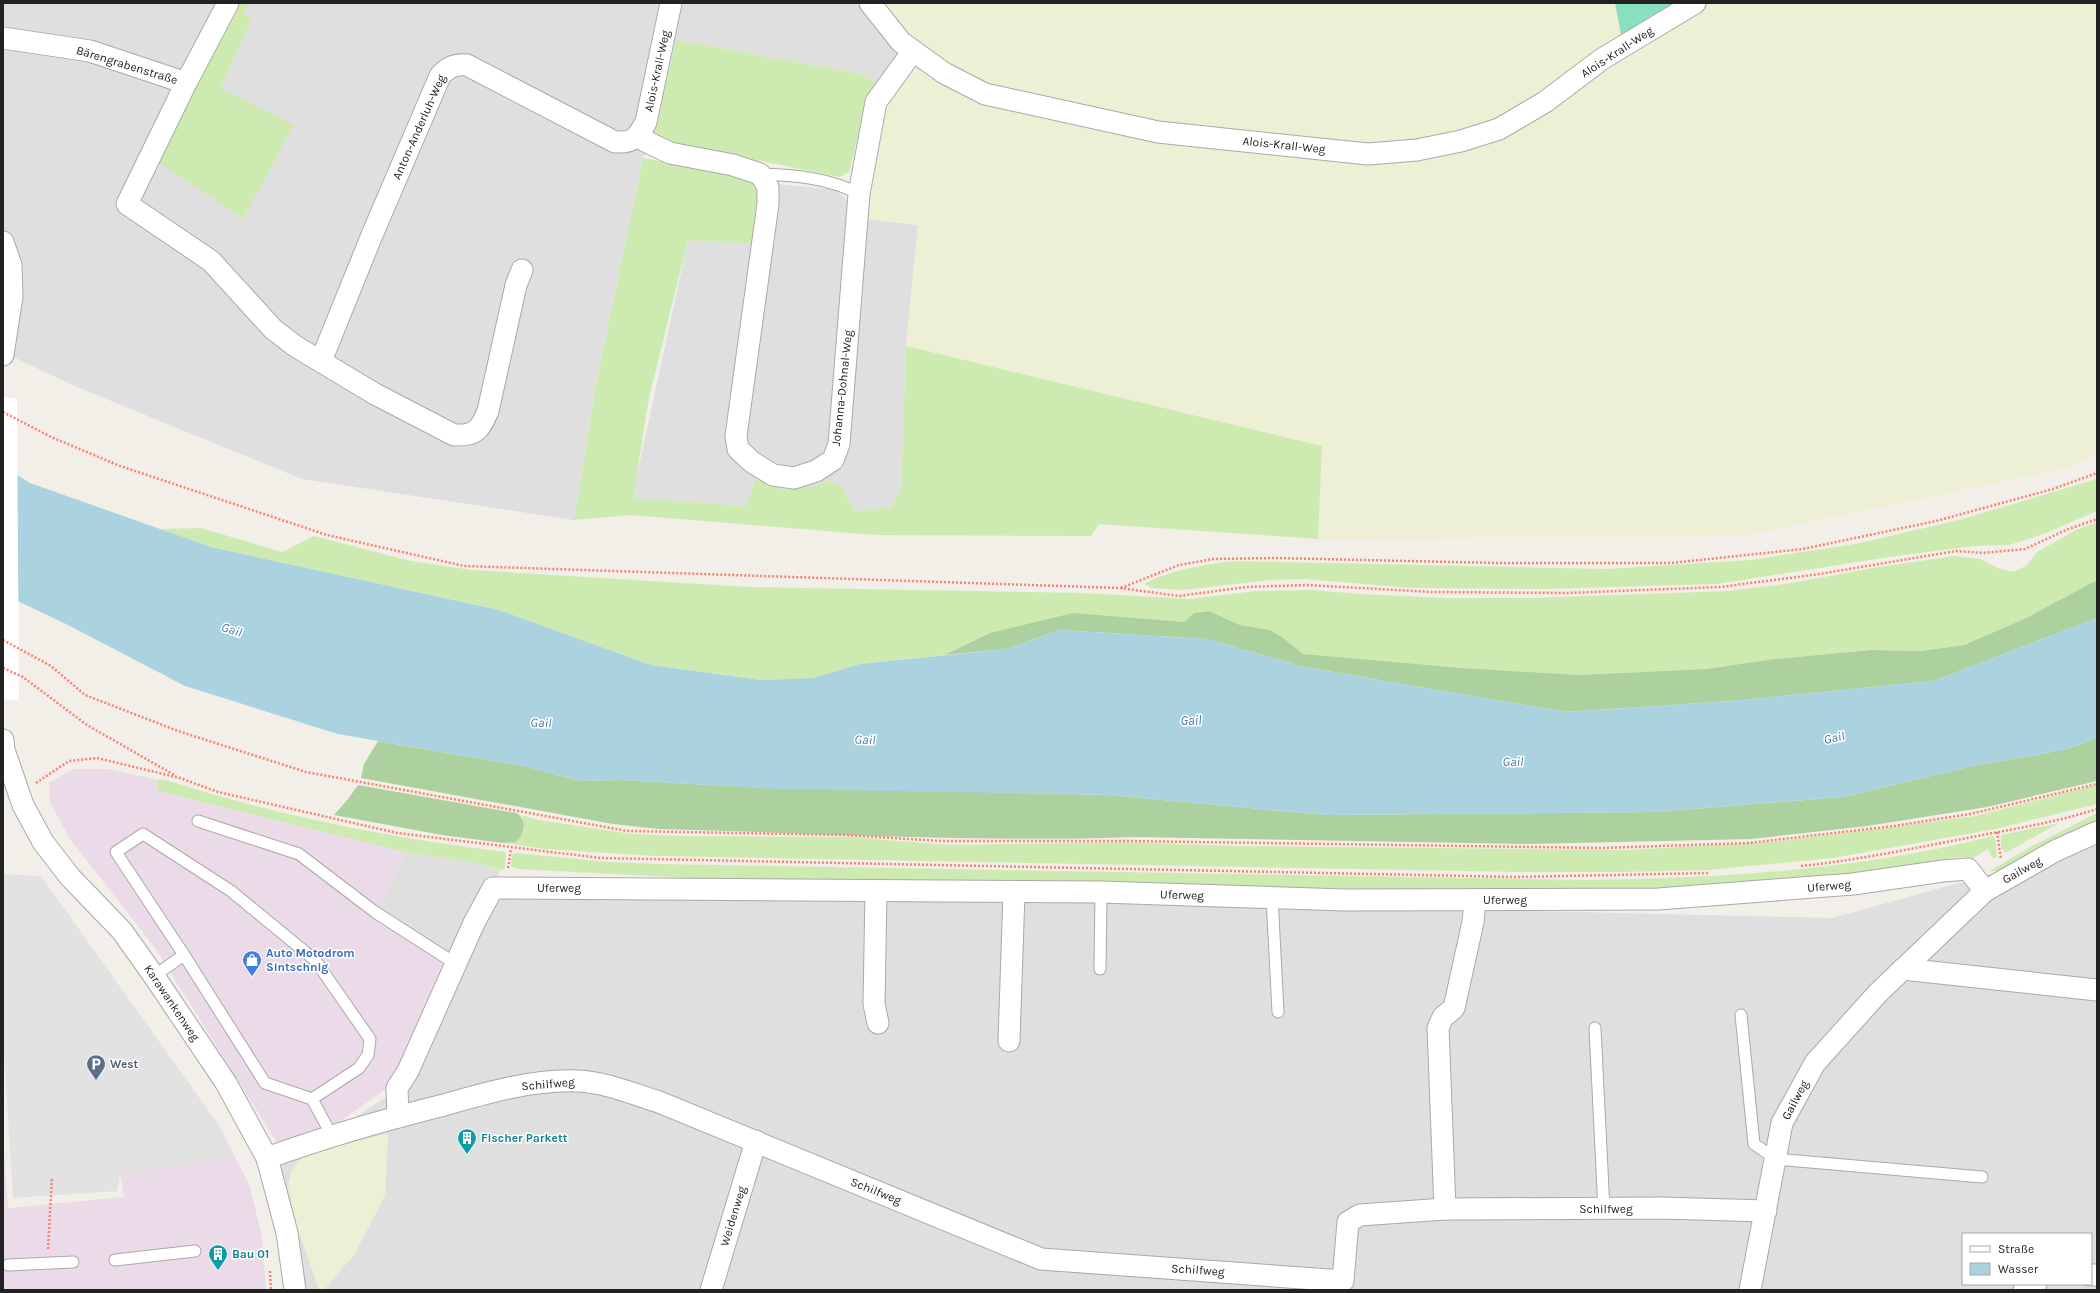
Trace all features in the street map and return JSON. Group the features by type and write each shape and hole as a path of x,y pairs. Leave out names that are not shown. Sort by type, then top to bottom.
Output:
{"street":[{"name":"Bärengrabenstraße","path":"3,38 90,51 186,83 228,3"},
{"name":"Alois-Krall-Weg","path":"639,134 646,122 671,3"},
{"name":"Alois-Krall-Weg","path":"870,3 901,42 944,74 985,94 1158,132 1368,154 1418,150 1461,141 1499,129 1545,102 1602,58 1695,3"},
{"name":"Johanna-Dohnal-Weg","path":"760,174 768,188 768,204 736,436 738,449 752,462 773,474 794,478 816,471 833,460 839,444 859,194 876,102 886,86 913,51"},
{"name":"Anton-Anderluh-Weg","path":"321,361 372,235 440,76 447,68 457,64 467,65 615,142 627,142 639,134"},
{"path":"186,83 127,204 211,261 274,329 295,346 375,394 454,435 468,436 481,427 488,411 516,285 522,270"},
{"path":"639,134 646,141 670,153 733,165 760,174"},
{"path":"3,242 11,265 3,355"},
{"name":"Karawankenweg","path":"3,740 4,750 23,805 43,842 70,877 122,931 154,976 226,1083 267,1158 287,1233 295,1290"},
{"name":"Gailweg","path":"1750,1290 1782,1123 1815,1063 1878,993 1985,891 2055,851 2097,832"},
{"name":"Uferweg","path":"398,1117 397,1088 408,1071 474,923 493,888 1014,893 1101,892 1344,900 1658,899 1853,884 1943,871 1968,869 1985,891"},
{"path":"876,891 874,1004 878,1023"},
{"path":"1009,1041 1014,893"},
{"path":"1445,1209 1438,1028 1443,1017 1454,1008 1473,922 1475,900"},
{"path":"1903,969 2097,990"},
{"name":"Schilfweg","path":"267,1158 332,1136 494,1091 538,1084 577,1081 603,1085 659,1102 1041,1259 1343,1285 1348,1222 1360,1215 1445,1209 1604,1210 1661,1208 1766,1211"},
{"name":"Weidenweg","path":"711,1290 756,1141"},
{"path":"2024,1290 2034,1285"}],"lane":[{"path":"760,174 784,174 842,184 859,194"},
{"path":"198,821 299,854 375,912 456,964"},
{"path":"312,1099 359,1068 368,1055 370,1039 315,960 231,891 143,834 116,852 184,955 265,1083 312,1099 332,1136"},
{"path":"1100,969 1101,892"},
{"path":"1272,897 1278,1012"},
{"path":"154,976 184,955"},
{"path":"1741,1015 1754,1144 1776,1159 1982,1177"},
{"path":"1595,1028 1604,1210"},
{"path":"115,1260 195,1251"},
{"path":"8,1265 73,1262"}],"path":[{"path":"3,412 51,437 127,468 327,535 464,566 1120,588 1179,596 1246,587 1307,585 1432,592 1559,593 1720,587 1820,574 1943,553 1983,553 2026,549 2066,530 2097,519"},
{"path":"1120,588 1179,565 1213,559 1275,558 1497,563 1671,563 1803,549 1936,521 2053,489 2097,473"},
{"path":"3,640 51,666 84,695 178,732 306,772 627,831 845,835 941,841 1126,840 1602,848 1749,843 1894,826 1970,814 2097,784"},
{"path":"3,668 23,677 87,725 180,778"},
{"path":"29,787 69,761 97,758 180,778 218,792 396,833 600,858 1515,876 1711,873"},
{"path":"1798,866 1852,860 2079,815 2097,809"},
{"path":"1997,832 2002,859"},
{"path":"46,1264 52,1177"},
{"path":"270,1267 271,1290"}],"shaded area":[{"path":"3,3 879,3 901,55 884,79 876,83 862,74 676,40 655,132 657,140 643,158 596,384 574,520 302,479 72,385 3,352"},
{"path":"759,182 836,190 867,219 918,225 906,346 901,490 891,507 855,511 840,485 827,481 813,486 783,490 756,479 747,506 632,498 688,240 755,244"},
{"path":"73,769 108,769 158,780 158,791 405,852 377,910 453,954 392,1085 317,1137 279,1146 155,948 70,839 50,802 49,783"},
{"path":"2097,836 2097,1290 285,1290 281,1166 415,1078 453,954 377,910 405,852 469,862 499,870 497,894 1105,901 1832,918 1992,874"},
{"name":"West","path":"3,874 41,876 220,1127 235,1157 120,1174 117,1191 13,1198 3,1035"},
{"path":"3,1139 8,1208 124,1197 120,1174 235,1157 250,1186 262,1238 266,1290 3,1290"}],"green space":[{"path":"233,3 248,3 244,14 252,19 220,88 294,125 243,219 156,161"},
{"path":"879,3 1615,3 1622,39 1701,3 2097,3 2097,453 2067,468 1743,536 1318,539 1322,446 906,346 918,225 867,219 874,136 884,103 917,69 937,77"},
{"path":"1615,3 1680,3 1622,39"},
{"path":"676,40 862,74 876,83 859,133 849,172 839,177 657,140 655,132"},
{"path":"643,158 750,177 759,182 755,244 688,240 649,398 633,498 747,506 755,479 783,490 813,486 827,481 840,485 855,511 891,507 901,490 906,346 1322,446 1318,539 1099,524 1091,536 875,535 630,515 574,520 596,384"},
{"path":"2097,479 2097,511 2044,534 2009,545 1974,546 1889,557 1717,584 1544,589 1409,588 1306,579 1270,580 1183,590 1151,588 1145,584 1175,572 1234,561 1607,569 1750,560 1855,544 1959,520"},
{"path":"2097,522 2097,580 2024,619 1964,645 1921,651 1871,650 1774,659 1706,669 1577,675 1460,671 1302,654 1282,637 1270,630 1240,625 1209,611 1194,613 1184,622 1161,621 990,633 944,655 860,664 813,678 760,680 651,665 499,610 211,547 159,529 201,528 282,552 314,536 411,561 472,570 749,587 1083,593 1189,599 1257,591 1313,590 1444,598 1531,598 1728,591 1791,583 1879,567 1954,556 1980,559 2000,569 2014,572 2027,565 2037,552 2076,530"},
{"path":"2097,580 2097,618 1934,681 1731,701 1566,712 1304,667 1207,639 1060,630 1006,649 944,655 990,633 1073,613 1184,622 1194,613 1209,611 1240,625 1270,630 1282,637 1303,654 1461,668 1577,675 1706,669 1774,659 1871,650 1921,651 1964,645 2024,619"},
{"path":"2097,738 2097,781 1987,807 1867,826 1752,839 1529,844 1137,837 1018,839 898,837 658,829 613,824 361,778 364,764 378,741 523,766 581,781 621,780 710,785 1108,795 1325,815 1654,812 1843,797 1973,766 2068,749"},
{"path":"163,779 247,804 333,824 420,840 506,852 505,869 501,870 469,862 405,852 158,791 158,780"},
{"path":"358,785 516,813 522,819 524,827 523,831 516,842 503,843 442,835 334,815"},
{"path":"2097,785 2097,804 1995,829 1833,858 1708,870 1518,872 655,856 545,849 503,843 516,842 523,818 521,815 539,820 632,834 685,836 849,837 949,845 1121,842 1238,846 1625,850 1772,842 1975,816"},
{"path":"2097,813 2097,826 1998,871 1990,871 2030,847"},
{"path":"2059,823 2005,853 2001,847 2001,835"},
{"path":"1993,836 1996,843 1997,857 1993,859 1988,849 1973,858 1959,857 1865,873 1725,889 1389,889 706,879 517,869 511,866 512,855 515,853 611,862 659,864 1586,880 1637,879 1739,874 1842,864 1943,848"},
{"path":"388,1133 385,1196 354,1255 324,1290 319,1290 296,1223 288,1186 292,1169 304,1155"}],"water":[{"name":"Gail","path":"3,466 30,483 211,547 499,610 651,665 760,680 813,678 860,664 1006,649 1060,630 1207,639 1304,667 1566,712 1731,701 1934,681 2097,618 2097,738 2068,749 1973,766 1843,797 1654,812 1325,815 1108,795 777,789 621,780 581,781 523,766 338,734 185,686 66,624 3,594"}],"pier":[{"path":"3,397 17,399 19,701 3,699"}],"place":[{"name":"Auto Motodrom Sintschnig","path":"252,977"},
{"name":"West","path":"96,1081"},
{"name":"Fischer Parkett","path":"467,1155"},
{"name":"Bau 01","path":"218,1271"}]}
